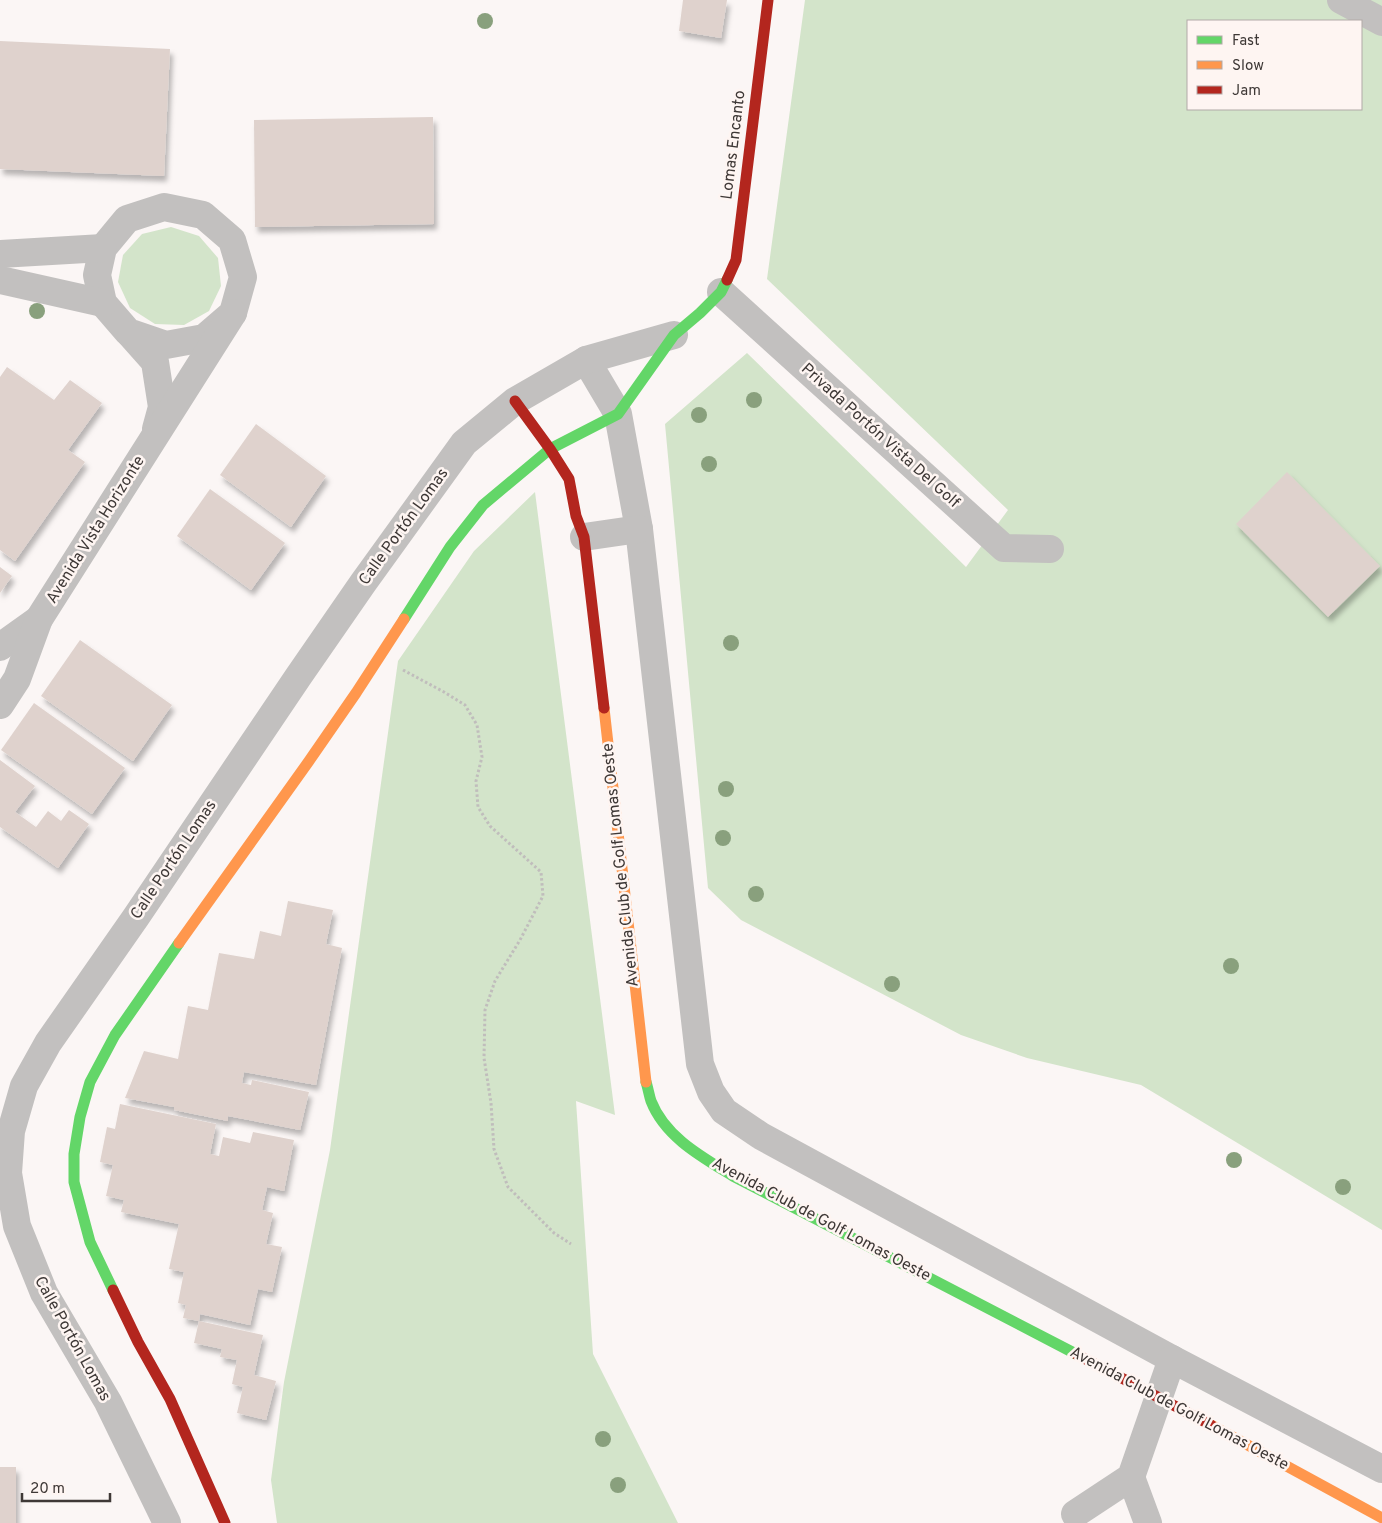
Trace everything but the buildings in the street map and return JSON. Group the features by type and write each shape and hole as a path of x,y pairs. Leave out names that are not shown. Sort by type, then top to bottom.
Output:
{"street":[{"name":"Lomas Encanto","path":"721,292 736,260 768,0"},
{"path":"1341,0 1382,22"},
{"path":"164,206 203,214 232,240 243,277 233,313 204,338 166,345 128,332 103,303 97,275 102,248 127,219 164,206"},
{"path":"0,254 102,248"},
{"path":"0,280 103,303"},
{"name":"Calle Portón Lomas","path":"225,1523 170,1399 138,1342 90,1242 74,1182 74,1154 80,1117 90,1082 115,1035 221,883 309,762 450,547 483,506 550,449 618,414 674,335 721,292"},
{"name":"Privada Portón Vista Del Golf","path":"721,292 1004,548 1050,549"},
{"name":"Avenida Vista Horizonte","path":"0,705 17,679 39,620 233,313"},
{"name":"Avenida Vista Horizonte","path":"128,332 155,362 162,407 153,440"},
{"name":"Calle Portón Lomas","path":"167,1523 108,1402 44,1293 17,1226 8,1173 11,1131 24,1086 66,1015 136,917 363,582 464,442 515,401 586,360 674,335"},
{"path":"586,360 618,414 639,529 700,1064 711,1092 724,1110 762,1136 1172,1358 1382,1469"},
{"name":"Avenida Club de Golf Lomas Oeste","path":"515,401 569,479 576,516 584,537 646,1081 652,1104 662,1120 685,1144 733,1176 1159,1397 1382,1518"},
{"path":"584,537 639,529"},
{"name":"Avenida Vista Horizonte","path":"0,647 39,620"},
{"path":"1075,1514 1130,1477 1172,1358"},
{"path":"1130,1477 1148,1523"}],"path":[{"path":"378,657 465,705 477,725 482,757 476,781 478,807 490,826 541,872 543,896 520,940 495,981 485,1010 484,1058 491,1103 494,1149 508,1187 554,1233 571,1244"}],"green space":[{"path":"805,0 1382,0 1382,1230 1141,1085 1027,1058 961,1035 741,920 708,888 665,424 747,353 966,567 1008,510 767,279"},
{"path":"171,227 199,236 218,258 221,286 209,311 184,325 155,324 130,308 118,282 123,255 142,234"},
{"path":"535,492 615,1115 576,1101 593,1354 678,1523 277,1523 271,1480 284,1382 330,1150 398,661 474,551"}],"traffic: fast":[{"path":"404,619 450,547 483,505 550,449 618,414 674,335 721,292 727,280"},
{"path":"113,1290 90,1242 74,1182 74,1154 80,1117 90,1082 115,1035 179,943"},
{"path":"646,1082 651,1101 665,1125 675,1136 709,1161 733,1176 1076,1354"}],"traffic: slow":[{"path":"179,943 309,761 404,619"},
{"path":"604,708 646,1082"},
{"path":"1211,1425 1382,1518"}],"traffic: jam":[{"path":"727,280 736,260 768,0"},
{"path":"515,401 569,479 576,516 584,537 604,708"},
{"path":"113,1290 138,1342 170,1399 225,1523"},
{"path":"1076,1354 1211,1425"}]}
